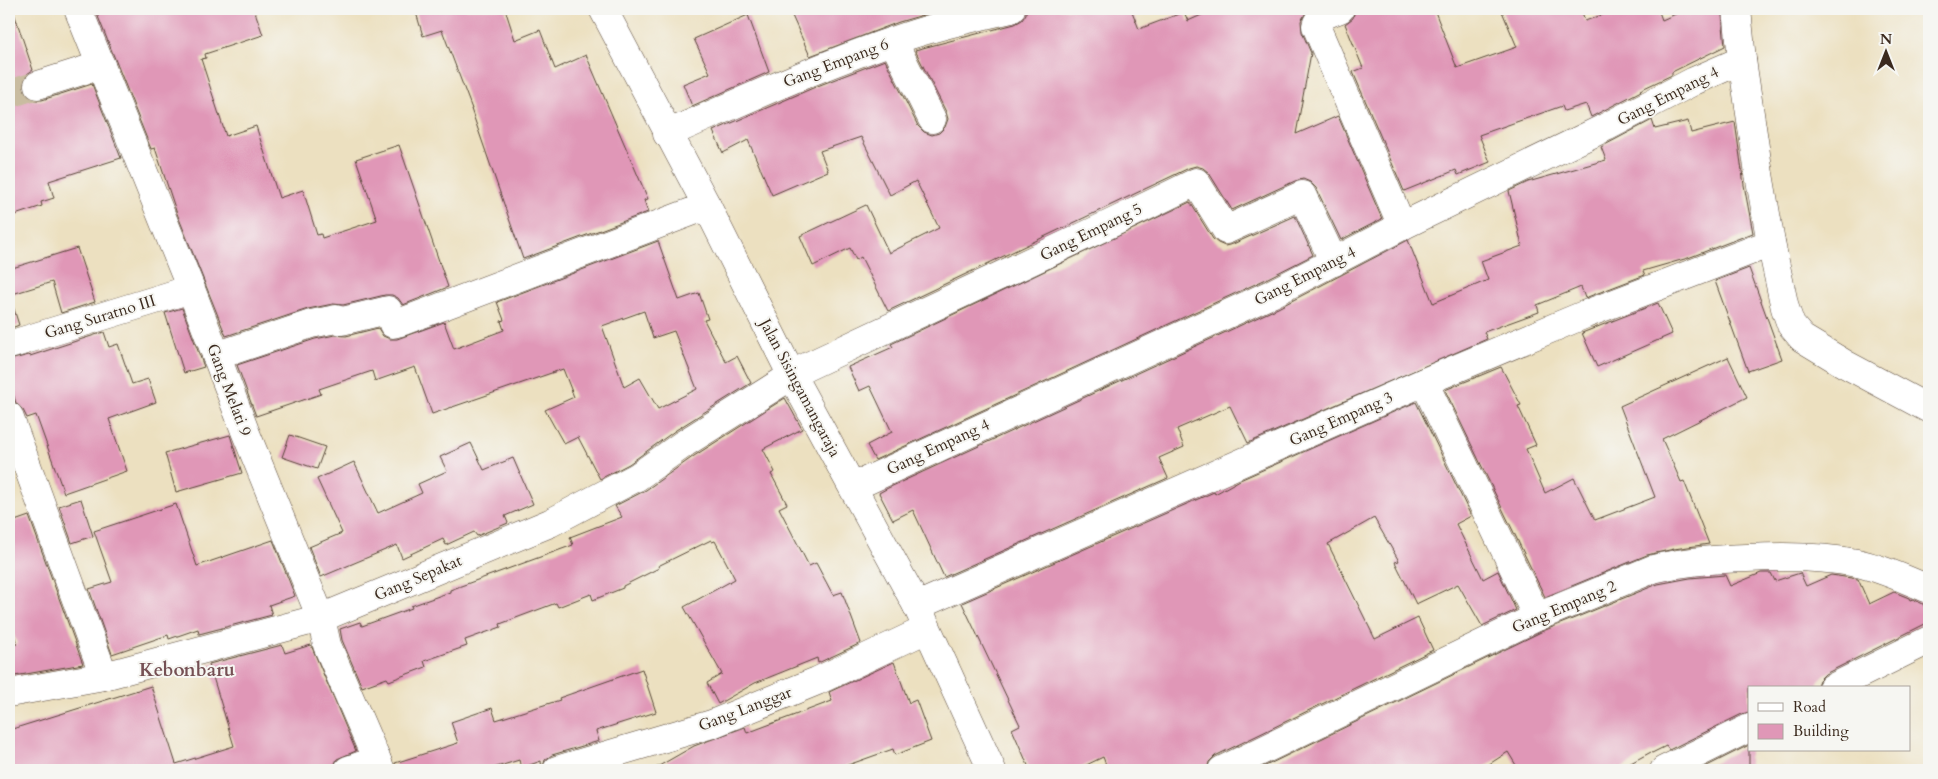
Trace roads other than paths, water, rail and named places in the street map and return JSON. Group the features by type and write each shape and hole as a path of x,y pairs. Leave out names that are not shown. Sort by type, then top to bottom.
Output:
{"main road":[{"name":"Gang Melati 9","path":"78,9 191,289 320,618 327,645 379,765"},
{"name":"Jalan Sisingamangaraja","path":"603,9 667,134 707,206 792,376 858,485 992,770"},
{"name":"Gang Empang 6","path":"667,134 780,85 894,41 942,25 1011,9"},
{"path":"1340,9 1320,17 1316,26 1402,226"},
{"path":"1736,9 1742,60 1771,243 1785,308 1791,325 1802,338 1845,364 1929,409"},
{"path":"894,41 932,119"},
{"name":"Gang Empang 4","path":"858,485 1271,294 1402,226 1606,127 1694,81 1742,60"},
{"path":"38,85 100,65"},
{"name":"Gang Empang 5","path":"792,376 804,368 1196,182 1226,230 1302,194 1334,262"},
{"path":"216,356 311,324 336,319 342,321 388,310 393,324 400,322 707,206"},
{"name":"Gang Empang 3","path":"922,618 1424,382 1586,314 1771,243"},
{"name":"Gang Suratno III","path":"9,345 191,289"},
{"name":"Gang Sepakat","path":"9,693 104,676 320,618 550,523 637,476 685,443 792,376"},
{"path":"1424,382 1537,617"},
{"path":"9,416 104,676"},
{"name":"Gang Empang 2","path":"1222,770 1537,617 1653,569 1716,559 1790,556 1821,557 1860,564 1929,589"},
{"name":"Gang Langgar","path":"557,770 712,724 817,681 922,618"},
{"path":"1836,686 1929,640"},
{"path":"1664,770 1748,728"},
{"path":"348,770 379,765"}],"tunnel":[{"path":"9,94 38,85"}],"district":[{"name":"Kebonbaru","path":"187,670"}]}
